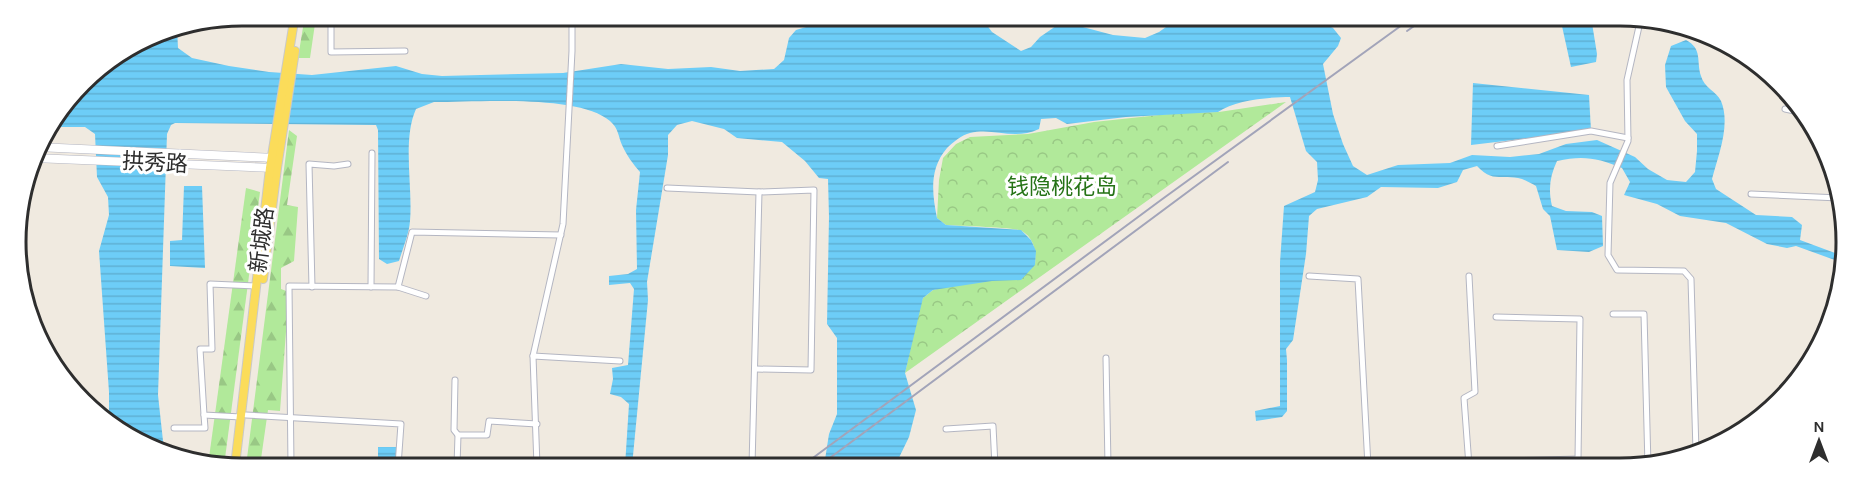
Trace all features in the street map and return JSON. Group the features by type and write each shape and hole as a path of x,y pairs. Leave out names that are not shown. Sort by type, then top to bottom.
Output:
{"main road":[{"name":"新城路","path":"289,70 294,26"},
{"name":"新城路","path":"237,458 244,416 275,158 298,26"},
{"name":"拱秀路","path":"47,147 275,158"},
{"name":"拱秀路","path":"42,158 274,168"},
{"name":"新城路","path":"241,458 257,286 274,168"}],"street":[{"path":"331,26 331,52 405,51"},
{"path":"537,458 533,356 563,224 572,26"},
{"path":"1639,26 1627,80 1628,138 1610,183 1608,255 1617,270 1684,271 1691,279 1696,443"},
{"path":"1785,109 1791,110"},
{"path":"1497,146 1591,131 1628,138"},
{"path":"371,287 372,153"},
{"path":"312,287 309,164 334,166 348,164"},
{"path":"667,188 759,192 814,190 811,370 756,369"},
{"path":"752,458 759,192"},
{"path":"1751,194 1831,198"},
{"path":"398,287 412,232 561,235"},
{"path":"1309,276 1358,279 1368,458"},
{"path":"1468,458 1464,398 1475,392 1469,276"},
{"path":"174,428 205,428 200,349 212,349 210,284 257,286"},
{"path":"291,458 289,286 398,287 426,296"},
{"path":"1613,314 1644,314 1648,456"},
{"path":"1496,317 1581,320 1578,458"},
{"path":"533,356 620,361"},
{"path":"1106,358 1108,458"},
{"path":"454,380 454,430 458,435 458,458"},
{"path":"204,415 290,417 401,424 399,458"},
{"path":"458,435 488,435 489,421 537,424"},
{"path":"946,429 993,426 995,458"}],"green space":[{"path":"303,26 315,26 310,58 298,58"},
{"name":"钱隐桃花岛","path":"1286,102 905,373 923,298 933,290 1035,265 1034,246 1030,238 1022,231 946,225 937,218 943,158 956,144 970,137 1028,134 1094,122 1178,113 1219,112"},
{"path":"289,130 297,136 287,205 298,207 294,261 281,268 281,289 289,292 280,411 268,410 261,458 247,458"},
{"path":"246,188 260,192 225,457 209,455"}],"water":[{"path":"809,26 988,26 992,32 1021,51 1031,47 1040,37 1056,26 1079,26 1113,35 1145,38 1167,26 1329,26 1341,38 1338,46 1323,64 1333,114 1353,166 1367,175 1398,165 1450,163 1472,155 1510,157 1539,154 1566,144 1597,140 1635,157 1648,169 1667,180 1686,182 1695,172 1697,134 1685,121 1666,87 1665,65 1671,46 1686,40 1695,47 1703,80 1719,98 1724,110 1724,130 1712,179 1716,189 1756,215 1792,217 1802,225 1800,240 1835,253 1835,260 1796,246 1787,248 1767,244 1726,223 1680,216 1657,204 1624,195 1630,182 1622,168 1590,158 1557,161 1550,188 1552,206 1566,211 1592,212 1602,216 1603,246 1589,252 1557,250 1550,216 1543,209 1536,186 1520,179 1492,176 1477,166 1463,170 1457,182 1438,188 1381,187 1367,197 1317,209 1309,216 1306,254 1293,340 1286,349 1287,411 1282,417 1256,421 1255,411 1280,406 1280,262 1284,206 1315,192 1318,180 1317,162 1306,151 1290,97 1243,102 1218,112 1126,117 1067,124 1056,118 1041,119 1039,129 1030,132 1012,134 979,132 961,137 941,156 933,182 937,218 946,225 1021,230 1031,240 1036,251 1035,265 1021,280 992,281 933,290 923,298 905,373 916,410 909,437 899,458 825,458 829,434 837,414 837,338 827,324 828,179 819,178 805,161 782,142 737,138 724,129 692,121 677,125 668,135 668,155 647,282 648,300 633,458 626,458 629,404 621,397 610,394 613,379 612,368 628,365 634,289 630,283 609,285 609,276 628,274 637,269 636,210 640,172 626,153 617,130 610,121 595,112 575,107 527,101 434,102 416,109 412,121 409,149 411,208 409,226 399,261 387,264 379,259 378,130 376,125 175,123 171,125 167,134 158,395 163,443 133,429 109,412 99,251 109,215 108,197 97,177 95,134 85,127 58,127 79,99 99,79 133,54 177,35 178,48 192,58 269,72 312,75 396,66 422,74 442,76 563,73 621,64 668,69 711,67 740,71 774,69 784,60 789,38 796,30"},
{"path":"1562,26 1592,26 1596,62 1571,67"},
{"path":"1473,83 1589,95 1591,131 1471,145"},
{"path":"184,186 202,186 205,268 170,266 170,241 182,240"},
{"path":"378,447 399,447 400,458 378,458"}],"railway":[{"path":"813,458 1401,26"},
{"path":"1407,31 1414,26"},
{"path":"830,458 1228,162"}]}
